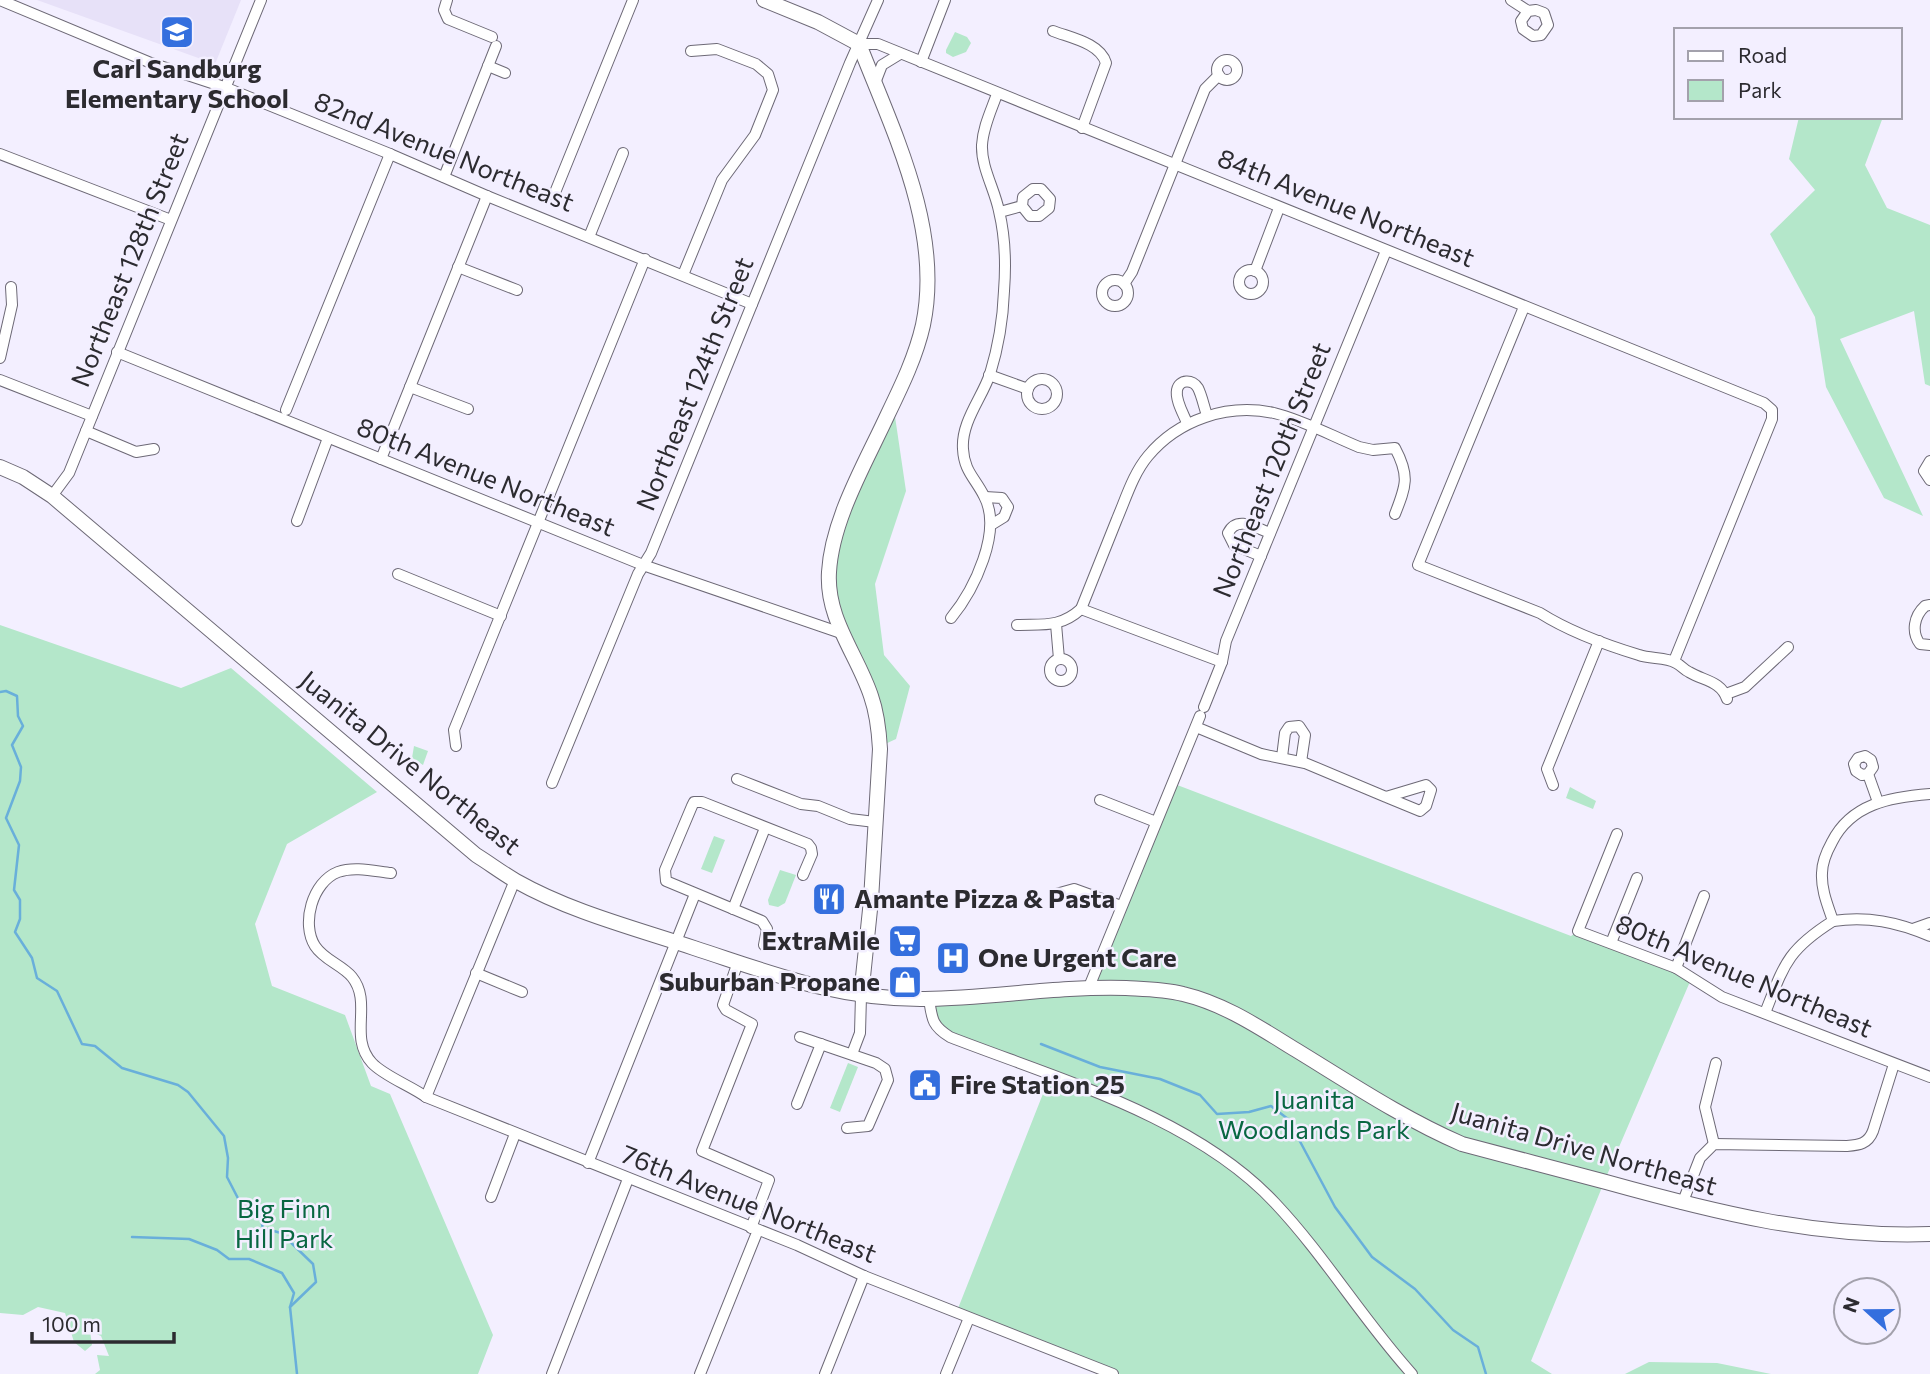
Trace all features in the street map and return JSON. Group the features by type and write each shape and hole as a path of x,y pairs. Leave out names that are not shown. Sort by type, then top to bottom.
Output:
{"main road":[{"name":"84th Avenue Northeast","path":"764,0 818,22 859,44"},
{"path":"859,44 922,219 927,300 923,326 912,360 835,535 828,576 833,613 871,696 879,731 876,822 862,996"},
{"name":"Juanita Drive Northeast","path":"0,467 23,477 52,496 476,855 515,880 553,899 610,921 813,987 862,996 929,999 1089,987 1162,989 1212,1003 1237,1014 1362,1091 1434,1132 1462,1144 1743,1218 1858,1233 1930,1234"}],"street":[{"name":"Northeast 128th Street","path":"52,496 69,474 261,0"},
{"path":"444,177 488,66 494,42 448,19 444,9 447,0"},
{"path":"554,195 633,0"},
{"name":"Northeast 124th Street","path":"552,783 643,565 652,553 878,0"},
{"path":"921,62 945,0"},
{"path":"1511,0 1528,11"},
{"name":"82nd Avenue Northeast","path":"0,1 150,63 224,87 752,304"},
{"path":"1053,31 1092,47 1104,57 1106,63 1082,128"},
{"name":"84th Avenue Northeast","path":"859,44 878,44 1764,403 1772,410 1772,419 1674,661"},
{"path":"682,275 722,180 750,145 773,90 768,74 757,64 717,49 691,51"},
{"path":"875,83 882,65 900,54"},
{"path":"488,66 505,72"},
{"path":"1124,284 1132,272 1205,89 1219,75"},
{"path":"951,618 965,601 988,544 991,525 985,497 970,476 962,447 965,430 989,375 1004,292 1005,266 1000,212 982,153 986,123 998,94"},
{"path":"589,237 623,153"},
{"path":"0,154 171,220"},
{"path":"286,410 390,154"},
{"path":"381,459 487,196"},
{"path":"1000,212 1022,206"},
{"path":"1255,271 1279,208"},
{"name":"Northeast 120th Street","path":"1089,987 1222,662 1226,641 1385,251"},
{"path":"456,746 454,730 645,259"},
{"path":"458,267 517,290"},
{"path":"0,358 12,305 11,286"},
{"path":"1524,307 1418,565 1641,656 1674,661 1691,674 1713,682 1726,696 1745,687 1788,647"},
{"name":"80th Avenue Northeast","path":"117,352 643,565 841,633"},
{"path":"989,375 1028,389"},
{"path":"0,380 92,416"},
{"path":"1185,382 1192,382 1198,387 1197,419 1176,393 1178,386 1185,382"},
{"path":"410,387 468,409"},
{"path":"1017,625 1056,624 1069,619 1081,609 1133,480 1161,442 1197,419 1255,410 1276,414 1359,447 1373,450 1395,448 1405,466 1406,486 1395,514"},
{"path":"86,431 136,452 154,449"},
{"path":"297,521 328,438"},
{"path":"1930,461 1924,471 1930,480"},
{"path":"985,497 1002,498 1008,507 1004,517 991,525"},
{"path":"1261,556 1234,545 1228,533 1237,523 1245,523 1270,533"},
{"path":"398,574 501,616"},
{"path":"1930,605 1919,612 1914,632 1920,644 1930,645"},
{"path":"1081,609 1222,662"},
{"path":"1056,624 1059,659"},
{"path":"1553,785 1547,769 1599,640"},
{"path":"1200,716 1261,754 1301,762 1386,797"},
{"path":"1282,757 1284,733 1289,727 1296,726 1303,730 1305,735 1301,762"},
{"path":"1868,774 1878,802"},
{"path":"737,779 801,804 818,806 850,819 876,822"},
{"path":"1833,922 1824,892 1822,873 1825,858 1839,828 1854,813 1878,802 1930,794"},
{"path":"1100,800 1156,822"},
{"path":"764,945 767,929 762,921 670,884 665,879 665,870 692,806 696,802 702,802 808,844 812,854 803,875"},
{"path":"733,909 765,828"},
{"name":"80th Avenue Northeast","path":"1617,834 1578,931 1676,968 1722,998 1930,1077"},
{"name":"76th Avenue Northeast","path":"391,873 349,870 335,873 318,891 308,924 316,947 352,976 359,990 361,1046 374,1065 426,1097 754,1229 969,1318 1081,1368 1112,1374"},
{"path":"1611,943 1637,878"},
{"path":"426,1097 515,880"},
{"path":"1056,894 1074,889 1121,906"},
{"path":"588,1163 695,894"},
{"path":"1676,968 1704,896"},
{"path":"1765,1013 1783,967 1796,948 1833,922 1855,918 1871,919 1890,922 1930,936"},
{"path":"1913,929 1930,923"},
{"path":"700,1374 754,1229 769,1180 702,1151 752,1024 726,1010 723,1005 738,962"},
{"path":"476,973 522,992"},
{"path":"852,1054 859,1033 862,996"},
{"path":"929,999 938,1030 1142,1112 1196,1140 1246,1176 1305,1237 1412,1374"},
{"path":"800,1037 852,1054 885,1069 888,1080 867,1126 847,1128"},
{"path":"797,1104 821,1044"},
{"path":"1714,1144 1705,1107 1716,1063"},
{"path":"1682,1204 1700,1157 1714,1144 1862,1144 1871,1136 1894,1064"},
{"path":"491,1197 515,1134"},
{"path":"552,1374 628,1179"},
{"path":"825,1374 864,1276"},
{"path":"946,1374 969,1318"}],"shaded area":[{"name":"Carl Sandburg Elementary School","path":"37,0 241,0 215,64"}],"green space":[{"path":"955,32 967,37 971,43 966,52 953,57 946,53 946,50"},
{"path":"1799,119 1882,119 1865,165 1887,208 1930,225 1930,386 1925,384 1914,311 1840,339 1923,516 1884,498 1826,387 1815,317 1770,234 1815,190 1789,159"},
{"path":"893,403 906,491 875,584 884,655 910,686 896,739 883,745 841,633 830,555"},
{"name":"Big Finn Hill Park","path":"0,625 181,688 231,668 377,792 287,844 255,924 272,986 345,1015 371,1086 390,1094 493,1335 478,1374 95,1374 100,1370 97,1355 109,1356 101,1336 90,1331 92,1345 85,1351 74,1342 65,1313 38,1307 23,1315 0,1313"},
{"path":"414,746 428,751 423,765 412,758"},
{"name":"Juanita Woodlands Park","path":"1172,783 1571,936 1578,931 1692,977 1531,1361 1552,1374 1120,1374 957,1311 1050,1076 938,1030 929,999 1089,987"},
{"path":"1570,787 1596,801 1593,809 1566,798"},
{"path":"714,836 725,840 712,873 701,869"},
{"path":"780,870 796,875 785,903 778,907 769,905 768,900"},
{"path":"848,1063 858,1067 840,1112 830,1108"},
{"path":"1649,1362 1717,1363 1771,1374 1625,1374"}],"waterway":[{"path":"0,692 6,691 17,696 18,716 23,726 12,745 21,767 20,781 6,818 19,845 14,890 20,900 20,919 15,932 32,958 37,978 57,991 82,1044 95,1046 122,1068 178,1085 188,1092 224,1136 228,1158 227,1177 243,1208 251,1208 260,1217 263,1228 281,1233 313,1264 316,1282 290,1307 297,1374"},
{"path":"1041,1044 1100,1067 1160,1079 1200,1095 1217,1114 1249,1112 1271,1106 1288,1119 1335,1207 1372,1257 1415,1289 1453,1330 1478,1347 1486,1374"},
{"path":"132,1237 189,1239 217,1250 229,1259 249,1259 282,1273 294,1293 290,1307"}],"place":[{"name":"Carl Sandburg Elementary School","path":"177,32"},
{"name":"Amante Pizza & Pasta","path":"829,899"},
{"name":"ExtraMile","path":"905,941"},
{"name":"One Urgent Care","path":"953,958"},
{"name":"Suburban Propane","path":"905,982"},
{"name":"Fire Station 25","path":"925,1085"}]}
